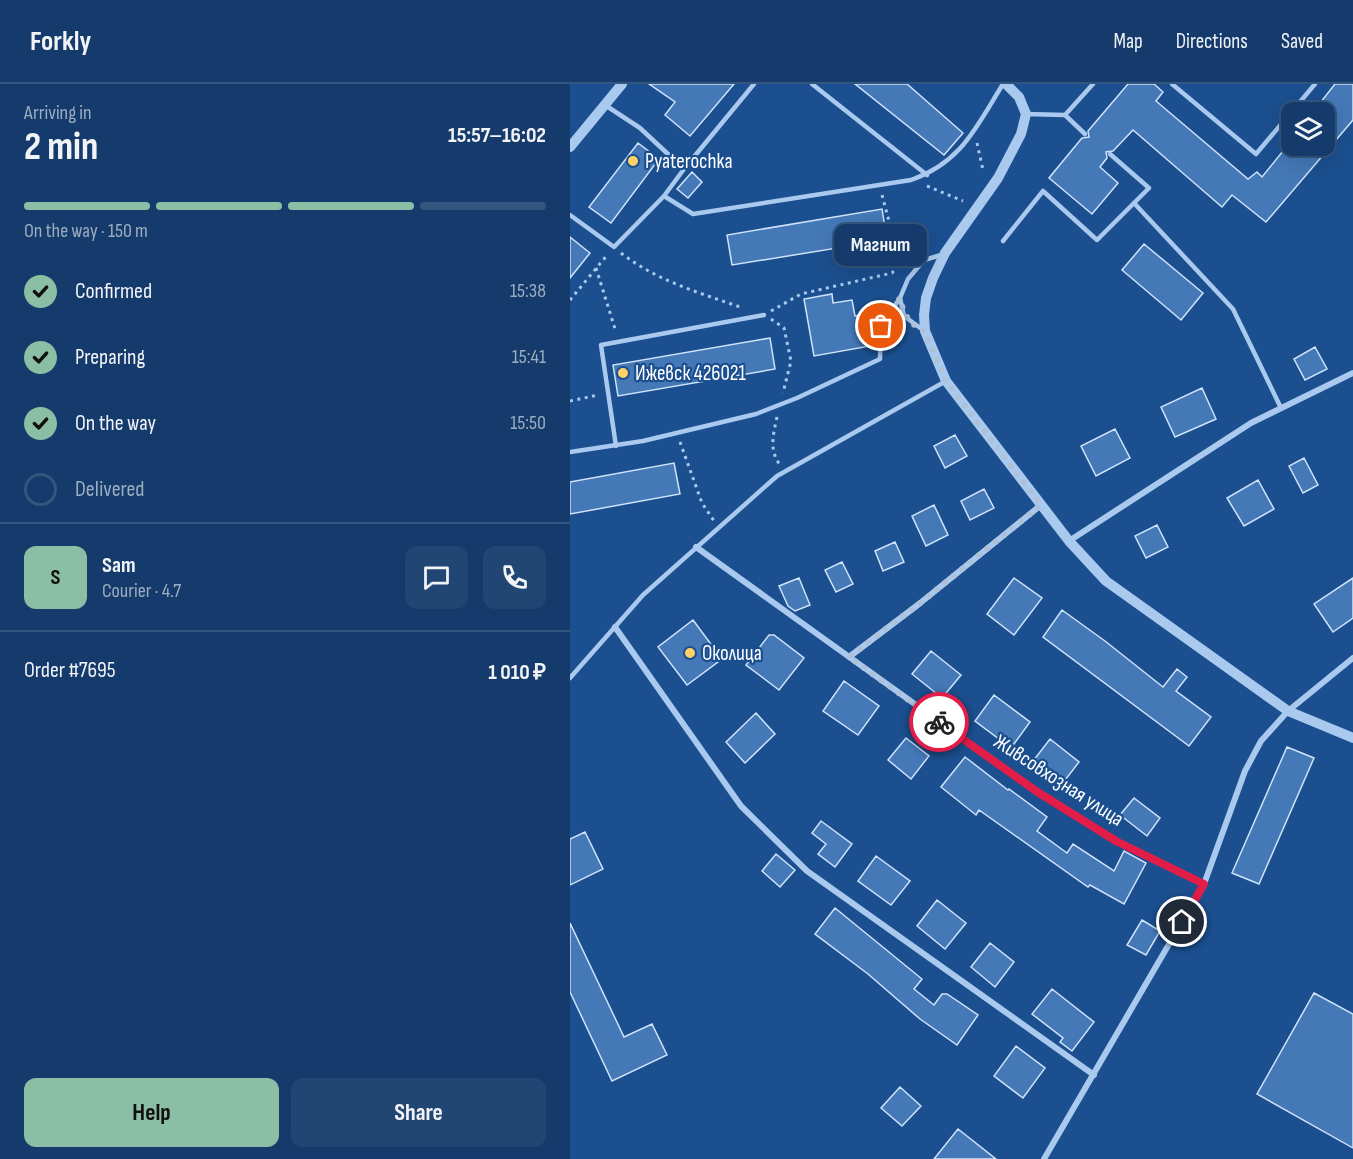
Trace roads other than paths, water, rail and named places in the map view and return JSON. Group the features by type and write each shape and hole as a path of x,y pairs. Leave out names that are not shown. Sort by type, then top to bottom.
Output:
{"street":[{"path":"570,147 574,133 604,105 622,84"},
{"path":"1005,84 1019,96 1026,114 1021,134 1013,154 945,253 926,298 925,332 946,381 1069,541 1106,581 1288,711 1353,738"},
{"path":"1069,541 1251,423 1353,373"},
{"path":"849,657 919,604 1041,505"},
{"name":"Живсовхозная улица","path":"696,547 1036,791 1116,841 1204,884"},
{"path":"615,627 741,806 807,871 1094,1075"},
{"path":"1044,1159 1204,884 1245,771 1261,741 1288,711 1353,658"}],"lane":[{"path":"570,215 614,247 663,196 754,84"},
{"path":"812,84 927,175"},
{"path":"663,196 693,214 911,180 927,175 957,154 1005,84"},
{"path":"1065,115 1093,84"},
{"path":"1172,84 1256,154 1315,84"},
{"path":"604,105 640,128 684,169"},
{"path":"1026,114 1065,115 1085,134"},
{"path":"1003,241 1043,191 1097,240 1149,188 1110,154"},
{"path":"1134,203 1233,309 1281,408"},
{"path":"570,452 616,446 756,414 880,360 881,326 900,298 908,279 924,260 945,253"},
{"path":"900,298 904,316 915,327 925,332"},
{"path":"616,446 601,345 764,315"},
{"path":"570,678 643,595 777,476 946,381"}],"place":[{"name":"Pyaterochka","path":"633,161"},
{"name":"Магнит","path":"881,326"},
{"name":"Ижевск 426021","path":"623,373"},
{"name":"Околица","path":"690,653"}]}
